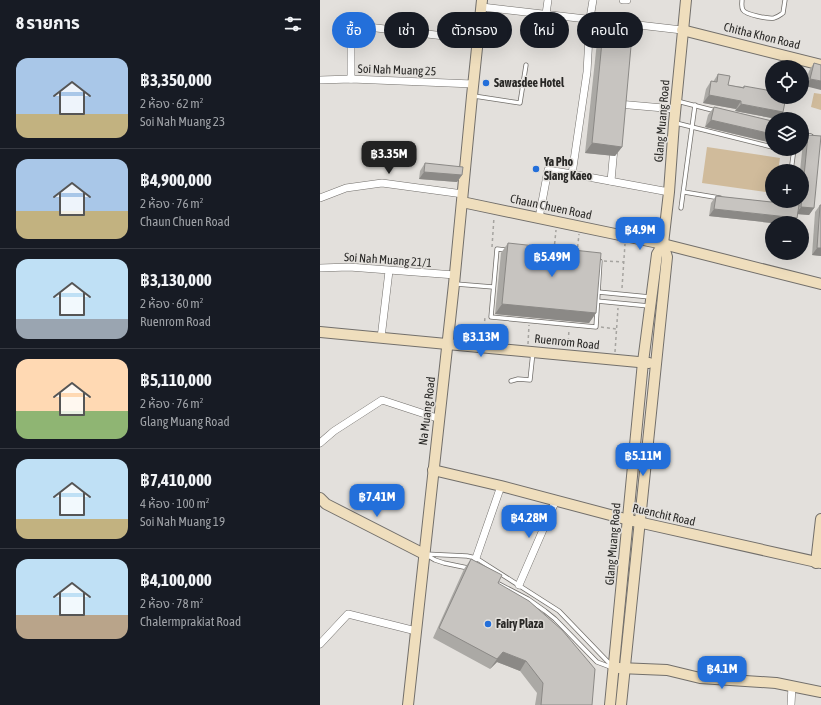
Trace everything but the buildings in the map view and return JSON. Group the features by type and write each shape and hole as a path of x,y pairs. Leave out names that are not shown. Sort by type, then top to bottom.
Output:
{"street":[{"path":"546,12 548,0"},
{"path":"591,12 593,0"},
{"name":"Glang Muang Road","path":"610,705 643,362 657,254 663,244 686,0"},
{"name":"Chitha Khon Road","path":"482,3 534,12"},
{"name":"Chitha Khon Road","path":"643,25 682,30 821,65"},
{"path":"351,79 351,26 437,35"},
{"name":"Na Muang Road","path":"408,705 455,280 477,48"},
{"path":"572,174 587,72 588,48"},
{"path":"623,48 623,52"},
{"name":"Soi Nah Muang 25","path":"320,80 351,79 473,84"},
{"path":"618,104 676,105"},
{"path":"611,181 614,141"},
{"path":"539,218 548,170 669,192"},
{"path":"320,198 346,188 382,184 462,198"},
{"name":"Chaun Chuen Road","path":"462,198 494,209 663,244 821,284"},
{"name":"Glang Muang Road","path":"621,705 667,256 663,244"},
{"name":"Soi Nah Muang 21/1","path":"320,268 349,268 389,271 455,280"},
{"path":"381,338 389,271"},
{"name":"Ruenrom Road","path":"320,332 656,364"},
{"path":"320,443 334,431 382,400 440,419"},
{"name":"Ruenchit Road","path":"433,470 556,500 629,520 819,563"},
{"path":"476,558 501,486"},
{"path":"519,585 556,500"},
{"path":"322,504 424,554"},
{"path":"819,563 821,520"},
{"path":"320,644 348,614 416,631"},
{"path":"614,668 667,670 700,678 776,683 821,692"},
{"path":"791,705 792,686"}],"lane":[{"path":"742,0 742,7 745,12 776,18 783,13 784,0"},
{"path":"472,96 520,103 526,65"},
{"path":"676,105 695,105 718,111"},
{"path":"681,208 695,105"},
{"path":"674,123 765,145"},
{"path":"809,136 815,137"},
{"path":"684,192 728,199"},
{"path":"497,250 600,260 596,327 491,317 497,250"},
{"path":"455,280 494,287"},
{"path":"598,292 621,294 651,301"},
{"path":"598,301 618,303 651,301"},
{"path":"511,381 518,379 530,380 530,352"},
{"path":"424,554 467,556 476,558 559,611 614,668"},
{"path":"424,554 435,560 472,570"},
{"path":"493,581 545,611 555,619 597,662 614,668"}],"path":[{"path":"494,209 491,249 497,250"},
{"path":"554,256 557,222"},
{"path":"576,258 579,227"},
{"path":"621,294 626,236"},
{"path":"600,260 624,262"},
{"path":"615,360 618,303"},
{"path":"482,347 485,317 491,317"},
{"path":"530,321 530,352"},
{"path":"568,355 570,324"},
{"path":"596,327 616,329"}],"shaded area":[{"path":"814,93 821,94 821,110 811,107"},
{"path":"707,147 780,158 779,164 765,164 765,192 702,183"}],"place":[{"name":"Sawasdee Hotel","path":"486,83"},
{"name":"Ya Pho Siang Kaeo","path":"536,169"},
{"name":"Fairy Plaza","path":"488,624"}]}
